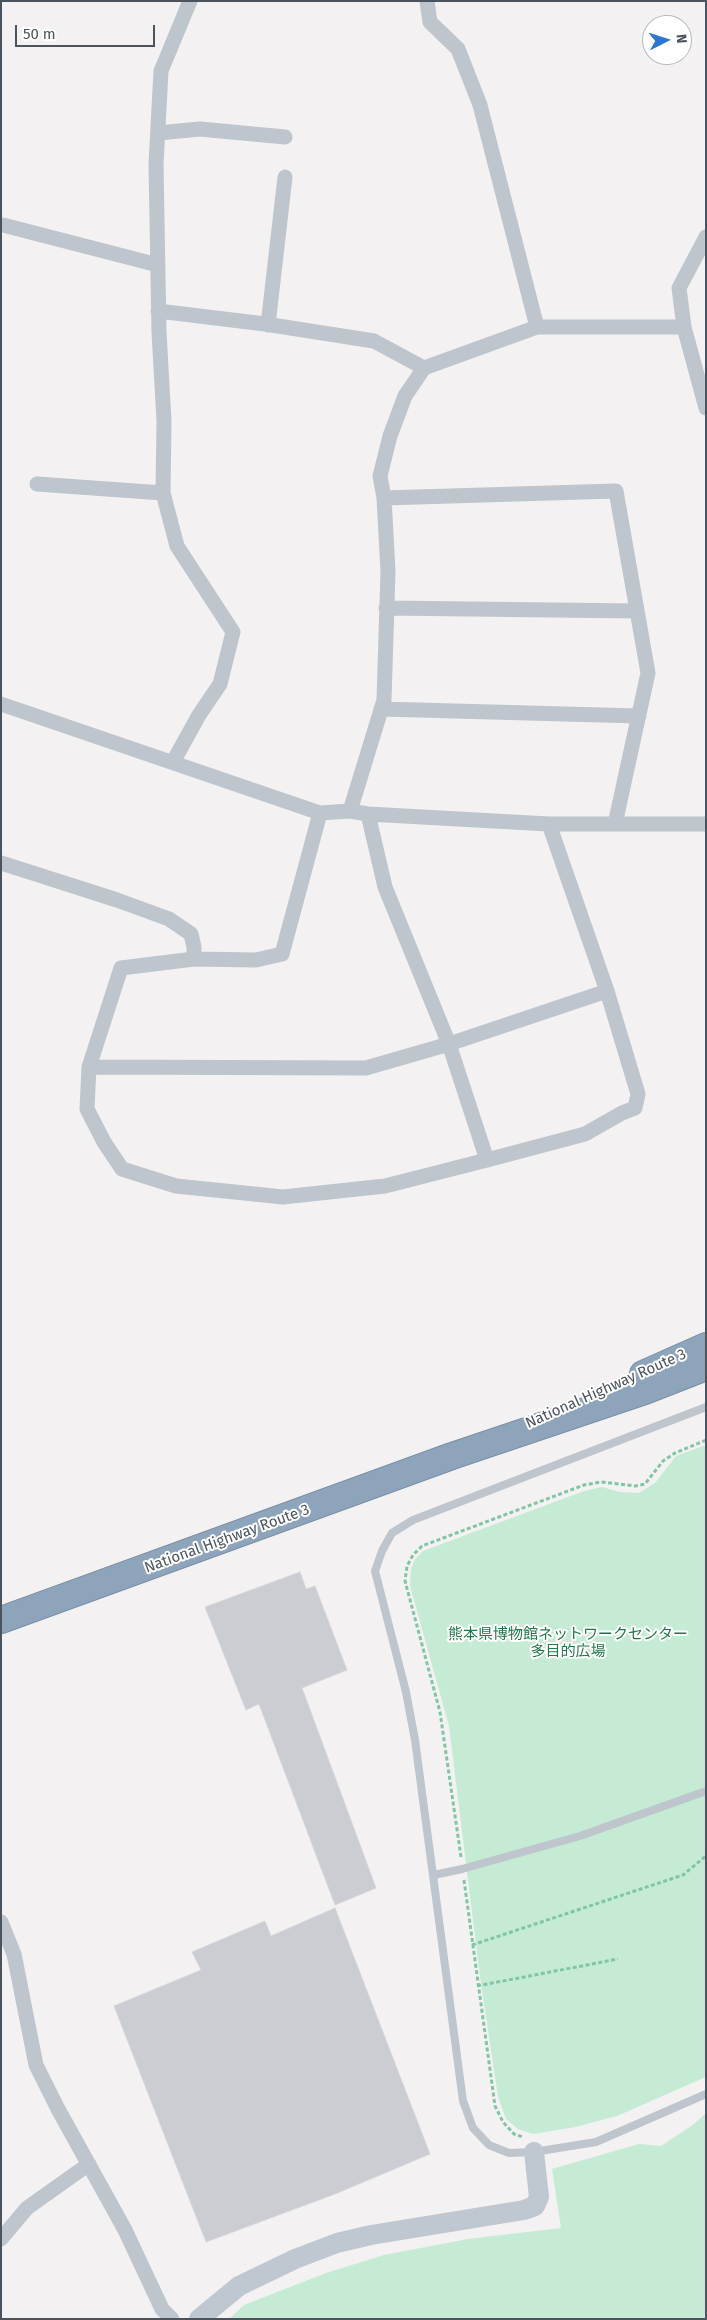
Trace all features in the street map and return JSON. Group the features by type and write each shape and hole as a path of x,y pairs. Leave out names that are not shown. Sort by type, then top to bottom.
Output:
{"highway":[{"name":"National Highway Route 3","path":"452,1456 706,1346"},
{"name":"National Highway Route 3","path":"1,1620 452,1456 645,1391 706,1367"}],"street":[{"path":"173,762 199,715 220,684 234,632 177,546 163,493 164,421 158,311 158,133 161,71 190,1"},
{"path":"427,1 430,22 458,49 480,105 537,327"},
{"path":"158,133 200,129 286,137"},
{"path":"268,325 285,177"},
{"path":"3,225 158,265"},
{"path":"706,237 679,288 684,327 706,408"},
{"path":"158,311 374,341 424,368"},
{"path":"350,811 384,700 388,571 384,498 380,476 390,436 405,396 424,368 537,327 684,327"},
{"path":"37,484 163,493"},
{"path":"384,498 616,491 648,674 615,824"},
{"path":"386,608 637,611"},
{"path":"1,704 320,813 350,811 368,814 549,824 706,824"},
{"path":"381,709 639,716"},
{"path":"320,813 282,954 256,960 194,959 121,968 89,1068 86,1109 104,1142 122,1169 176,1186 283,1197 385,1186 585,1134 622,1113 635,1108 638,1094 607,991 549,824"},
{"path":"368,814 385,887 448,1044 487,1160"},
{"path":"1,863 117,900 169,919 191,934 194,959"},
{"path":"89,1068 366,1068 448,1044 607,991"},
{"path":"1,1922 14,1954 36,2065 58,2109 125,2230 162,2309 172,2319"},
{"path":"199,2319 239,2286 296,2259 337,2243 371,2235 524,2210 535,2206 539,2197 531,2145"},
{"path":"1,2239 27,2208 89,2164"}],"lane":[{"path":"706,1408 413,1520 392,1533 382,1551 376,1572 406,1692 415,1740 464,2100 473,2128 489,2145 509,2153 531,2145 596,2142 636,2126 692,2098 706,2094"},
{"path":"434,1875 580,1836 706,1790"}],"path":[{"path":"531,2145 514,2134 503,2122 495,2106 440,1712 405,1580 407,1566 422,1546 584,1485 600,1482 634,1486 645,1484 663,1461 706,1440"},
{"path":"472,1945 682,1875 706,1856"},
{"path":"477,1986 618,1959"}],"green space":[{"name":"熊本県博物館ネットワークセンター 多目的広場","path":"706,1445 706,2077 617,2116 575,2127 533,2134 518,2129 506,2119 498,2097 480,1977 449,1726 410,1586 411,1569 415,1559 423,1551 584,1491 602,1487 620,1492 639,1493 655,1483 676,1456"},
{"path":"706,2113 706,2319 229,2319 244,2305 326,2273 384,2255 468,2239 561,2228 552,2169 639,2144 661,2146 694,2124"}],"building":[{"path":"300,1572 306,1589 315,1586 347,1670 302,1688 376,1888 335,1905 259,1704 246,1710 205,1607"},
{"path":"335,1908 430,2154 335,2194 206,2242 114,2006 201,1970 192,1952 265,1921 271,1936"}]}
